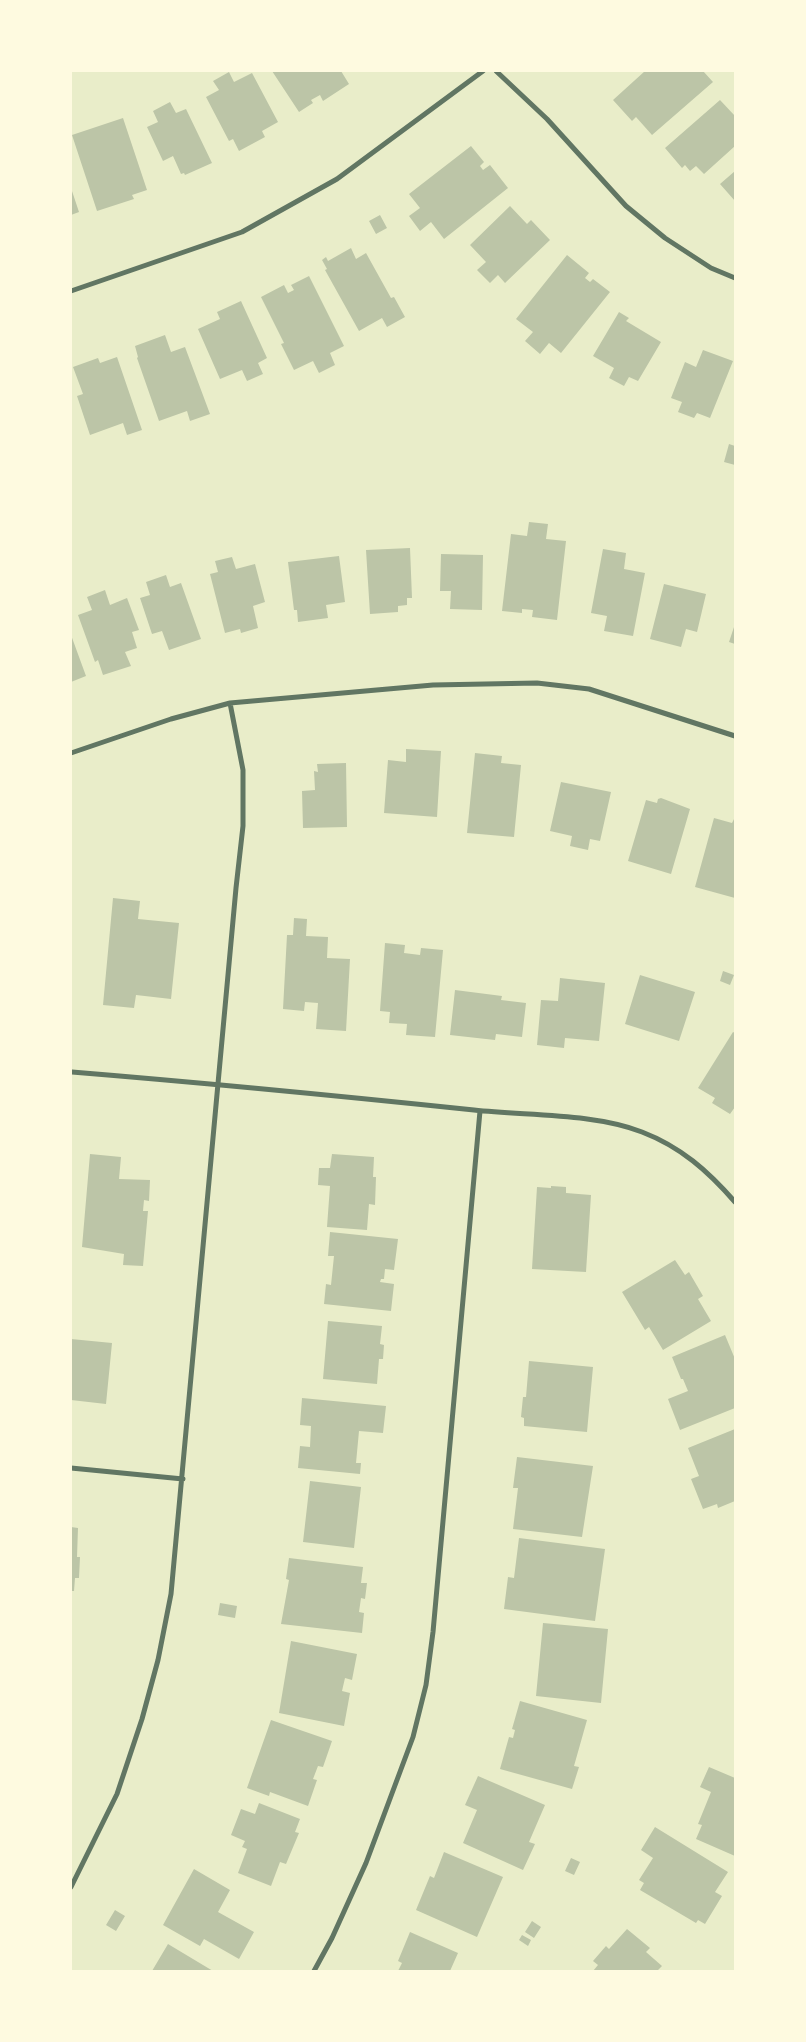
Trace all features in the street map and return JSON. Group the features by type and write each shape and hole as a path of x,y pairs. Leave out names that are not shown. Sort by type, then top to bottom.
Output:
{"street":[{"path":"71,290 242,232 337,179 483,71"},
{"path":"496,71 547,119 633,211 664,238 711,268 735,278"},
{"path":"71,754 171,720 230,703 433,685 537,683 590,689 735,736"},
{"path":"71,1886 117,1794 142,1719 156,1669 171,1594 243,826 243,770 230,703"},
{"path":"72,1072 218,1084 480,1111 601,1121 641,1132 661,1141 698,1164 714,1178 735,1202"},
{"path":"314,1971 332,1938 366,1863 413,1737 426,1685 433,1632 480,1111"},
{"path":"71,1468 183,1479"}],"building":[{"path":"272,71 341,71 349,84 323,101 320,95 311,100 313,103 299,112"},
{"path":"645,71 703,71 713,82 652,135 636,117 632,121 613,100"},
{"path":"229,72 234,82 252,73 278,122 262,131 265,137 239,151 233,139 229,141 206,97 219,90 213,81"},
{"path":"720,100 735,116 735,146 704,174 696,166 690,171 685,165 682,168 665,148"},
{"path":"170,102 176,113 186,109 212,163 185,175 184,173 181,174 173,156 163,161 147,127 158,122 153,111"},
{"path":"123,118 147,190 132,195 134,199 97,211 72,135"},
{"path":"471,146 484,162 480,166 483,170 490,165 508,188 444,239 431,222 420,231 409,216 420,208 409,194"},
{"path":"735,171 735,201 720,184"},
{"path":"71,188 79,212 71,215"},
{"path":"510,206 527,224 531,220 550,240 505,283 498,275 490,283 477,270 486,262 470,245"},
{"path":"380,215 387,228 376,234 369,221"},
{"path":"351,248 356,259 366,253 391,298 394,297 405,317 387,327 382,318 359,331 325,270 327,269 322,260 326,257 328,261"},
{"path":"567,255 589,273 585,278 590,282 593,279 610,292 561,353 549,343 540,354 525,341 533,332 516,319"},
{"path":"309,276 344,346 330,353 335,365 319,373 313,361 294,370 281,344 284,343 261,297 284,285 288,293 294,290 291,285"},
{"path":"241,301 267,358 258,363 263,374 247,381 242,370 220,379 198,329 220,319 217,312"},
{"path":"619,312 629,318 626,321 661,342 638,381 629,377 624,386 609,378 614,368 593,356"},
{"path":"165,335 171,352 185,347 210,414 190,421 187,411 159,421 137,358 135,346"},
{"path":"703,350 733,361 710,418 697,413 694,418 678,412 682,402 671,398 685,362 696,367"},
{"path":"117,357 142,430 127,435 123,423 90,435 77,396 83,394 73,367 98,358 100,363"},
{"path":"729,444 735,446 735,465 724,462"},
{"path":"529,522 548,524 546,539 566,541 557,620 532,617 533,610 522,609 522,613 502,611 511,534 527,536"},
{"path":"410,548 412,598 407,598 407,605 398,606 398,612 370,614 366,550"},
{"path":"603,549 626,553 624,569 645,573 633,636 604,631 607,616 591,613"},
{"path":"441,554 483,555 482,610 450,609 451,591 440,591"},
{"path":"339,556 345,602 326,605 328,618 298,622 297,610 294,610 288,562"},
{"path":"232,557 236,569 255,564 265,602 253,606 258,628 241,633 240,629 225,633 210,574 218,572 215,561"},
{"path":"166,575 170,587 181,583 201,639 169,650 162,631 152,634 140,598 150,595 146,582"},
{"path":"664,584 706,594 697,632 686,629 681,647 650,639"},
{"path":"105,590 110,605 127,598 139,630 132,632 137,648 125,652 131,666 103,675 98,660 95,662 78,615 92,610 87,597"},
{"path":"735,624 735,644 729,642"},
{"path":"71,635 86,676 71,682"},
{"path":"406,749 441,751 437,817 384,813 388,760 406,762"},
{"path":"475,753 502,756 501,763 521,765 514,837 467,833"},
{"path":"346,763 347,827 303,828 302,791 315,790 314,771 318,772 317,764"},
{"path":"561,782 611,792 600,841 590,839 588,850 570,846 572,836 550,831"},
{"path":"661,798 690,809 671,874 628,861 646,800 657,803 658,799"},
{"path":"735,817 735,898 695,887 714,818 732,823"},
{"path":"113,898 140,901 138,919 179,923 171,999 136,995 134,1008 103,1005"},
{"path":"294,918 307,919 306,936 328,937 327,958 350,959 346,1031 316,1029 318,1003 305,1002 304,1011 283,1009 287,935 293,935"},
{"path":"385,943 405,945 404,953 420,955 421,948 443,950 435,1037 406,1035 407,1024 389,1023 390,1012 380,1011"},
{"path":"723,971 734,975 730,985 720,981"},
{"path":"640,975 695,992 679,1041 625,1024"},
{"path":"560,978 605,983 599,1041 565,1038 564,1048 537,1045 541,1000 558,1001"},
{"path":"455,990 502,996 501,1000 526,1003 522,1037 496,1034 495,1040 450,1035"},
{"path":"733,1032 735,1033 735,1107 730,1114 712,1103 715,1098 698,1088"},
{"path":"90,1154 121,1157 119,1179 150,1180 149,1201 144,1200 143,1211 148,1211 143,1266 123,1265 124,1254 82,1247"},
{"path":"332,1154 374,1157 373,1177 376,1177 375,1205 369,1204 367,1230 327,1227 330,1186 318,1185 319,1168 330,1168"},
{"path":"551,1186 566,1187 566,1193 591,1195 586,1272 532,1269 537,1187 551,1188"},
{"path":"330,1232 398,1239 394,1270 385,1269 384,1279 381,1279 380,1282 394,1284 391,1311 324,1304 326,1284 331,1285 334,1256 328,1256"},
{"path":"675,1260 685,1275 689,1272 703,1296 698,1299 711,1321 663,1350 649,1327 645,1330 622,1292"},
{"path":"328,1321 382,1326 380,1344 384,1345 383,1359 379,1359 377,1384 323,1379"},
{"path":"725,1335 735,1359 735,1408 680,1430 668,1399 688,1391 672,1357"},
{"path":"71,1339 112,1343 106,1404 71,1400"},
{"path":"529,1361 593,1367 587,1432 524,1426 524,1418 521,1417 523,1397 526,1397"},
{"path":"302,1398 386,1406 383,1433 359,1431 356,1463 361,1463 360,1474 298,1468 300,1446 310,1447 311,1426 300,1425"},
{"path":"735,1429 735,1501 718,1508 717,1504 703,1509 691,1479 699,1476 688,1448"},
{"path":"517,1457 593,1466 582,1537 513,1529 518,1488 513,1488"},
{"path":"310,1481 361,1487 354,1548 303,1542"},
{"path":"71,1527 78,1528 77,1557 80,1557 79,1578 75,1578 74,1591 71,1591"},
{"path":"519,1538 605,1549 595,1621 504,1609 508,1577 514,1578"},
{"path":"289,1558 363,1567 361,1583 367,1583 365,1599 361,1598 359,1612 364,1613 362,1633 281,1624 289,1580 286,1579"},
{"path":"220,1603 237,1606 235,1618 218,1615"},
{"path":"543,1623 608,1629 601,1703 536,1696"},
{"path":"291,1641 357,1654 352,1680 345,1678 342,1691 350,1693 344,1726 279,1713"},
{"path":"520,1701 587,1720 574,1766 579,1767 572,1789 500,1769 509,1737 513,1738 515,1730 512,1729"},
{"path":"271,1720 332,1741 323,1767 318,1766 313,1779 317,1780 308,1806 270,1792 269,1796 247,1788"},
{"path":"709,1767 735,1778 735,1856 696,1839 702,1825 698,1824 711,1792 700,1787"},
{"path":"478,1776 545,1805 529,1842 535,1844 523,1870 463,1843 477,1810 465,1805"},
{"path":"259,1803 300,1819 295,1832 299,1833 286,1864 280,1862 271,1886 238,1873 247,1849 242,1847 245,1841 231,1835 241,1809 255,1814"},
{"path":"655,1827 728,1872 715,1892 722,1896 705,1924 698,1920 696,1923 640,1890 644,1883 639,1880 653,1858 641,1850"},
{"path":"444,1852 503,1877 477,1937 416,1910 430,1876 434,1878"},
{"path":"571,1858 580,1862 574,1875 565,1871"},
{"path":"194,1869 230,1890 218,1912 254,1932 239,1959 204,1939 200,1946 163,1925"},
{"path":"115,1910 125,1916 116,1931 106,1925"},
{"path":"532,1921 541,1927 534,1938 525,1932"},
{"path":"627,1929 650,1948 646,1952 662,1966 657,1971 593,1971 598,1965 593,1961 606,1946 609,1949"},
{"path":"410,1932 458,1953 450,1971 398,1971 402,1963 398,1961"},
{"path":"522,1935 531,1940 528,1946 519,1940"},
{"path":"168,1944 213,1971 152,1971"}]}
